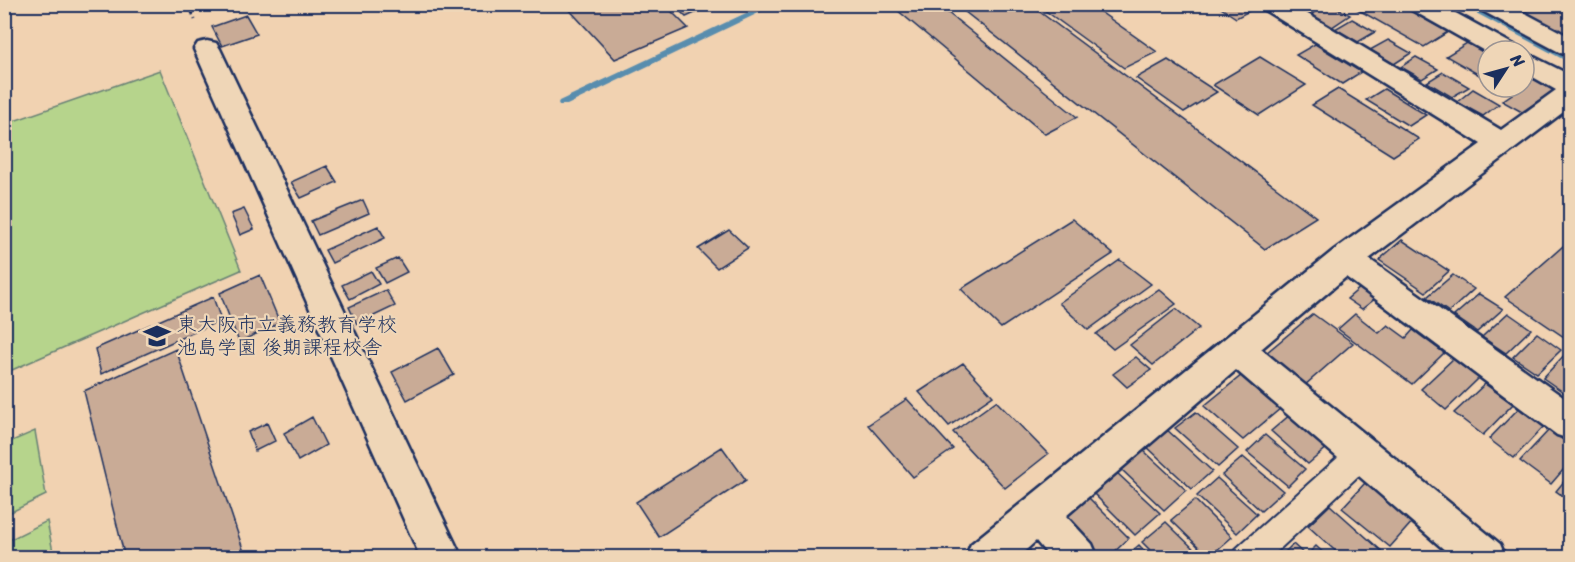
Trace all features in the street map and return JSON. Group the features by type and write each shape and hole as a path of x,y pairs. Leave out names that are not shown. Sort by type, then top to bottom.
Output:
{"street":[{"path":"1272,4 1502,144"},
{"path":"1419,4 1483,39"},
{"path":"1488,4 1570,47"},
{"path":"207,49 442,558"},
{"path":"1536,68 1570,86"},
{"path":"985,558 1345,259 1570,94"},
{"path":"1345,259 1570,423"},
{"path":"1236,349 1486,558"},
{"path":"1038,515 1078,558"}],"lane":[{"path":"1248,558 1362,454"}],"green space":[{"path":"160,70 241,270 5,373 5,124"},
{"path":"35,431 46,495 5,515 5,444"},
{"path":"47,521 54,557 5,557 5,542"}],"building":[{"path":"564,4 664,4 688,28 615,59"},
{"path":"673,4 715,4 686,17"},
{"path":"890,4 937,4 1077,117 1045,134"},
{"path":"955,4 1029,4 1316,217 1265,249"},
{"path":"1036,4 1089,4 1157,52 1124,68"},
{"path":"1215,4 1253,4 1257,7 1236,18"},
{"path":"1327,4 1350,15 1332,27 1310,15"},
{"path":"1348,4 1398,4 1448,32 1424,47"},
{"path":"1496,4 1553,4 1570,13 1570,43"},
{"path":"246,15 257,34 222,46 212,27"},
{"path":"1352,19 1375,32 1358,42 1335,29"},
{"path":"1388,40 1411,53 1394,64 1370,50"},
{"path":"1467,43 1476,48 1476,73 1446,56"},
{"path":"1315,44 1361,72 1342,84 1296,55"},
{"path":"1260,57 1306,85 1259,115 1213,85"},
{"path":"1416,57 1438,69 1422,79 1401,67"},
{"path":"1168,60 1217,92 1184,112 1136,78"},
{"path":"1443,72 1469,87 1452,97 1427,82"},
{"path":"1536,80 1554,90 1522,112 1502,101 1505,99 1536,99"},
{"path":"1338,89 1419,139 1393,156 1312,105"},
{"path":"1384,89 1426,115 1409,126 1366,100"},
{"path":"1473,89 1476,91 1476,99 1490,99 1499,104 1483,116 1457,102"},
{"path":"327,166 337,182 301,198 291,182"},
{"path":"363,200 369,213 318,235 311,221"},
{"path":"244,209 254,229 240,235 231,214"},
{"path":"1072,219 1113,254 1001,328 961,289"},
{"path":"378,226 385,238 332,263 325,250"},
{"path":"729,230 748,248 717,268 698,249"},
{"path":"1402,240 1449,271 1426,292 1379,260"},
{"path":"1570,240 1570,341 1505,297"},
{"path":"398,258 407,272 385,283 376,268"},
{"path":"1120,260 1151,284 1088,330 1059,303"},
{"path":"371,271 379,284 350,299 342,285"},
{"path":"260,275 280,323 239,342 220,293"},
{"path":"1453,275 1474,289 1449,312 1427,297"},
{"path":"1361,287 1376,298 1362,309 1347,299"},
{"path":"1159,289 1176,304 1113,349 1096,334"},
{"path":"386,290 395,306 357,324 349,307"},
{"path":"1479,294 1503,309 1477,332 1454,316"},
{"path":"213,297 221,320 101,374 95,349"},
{"path":"1176,309 1199,328 1153,365 1130,345"},
{"path":"1508,313 1531,329 1506,353 1482,337"},
{"path":"1313,314 1353,343 1305,385 1266,353"},
{"path":"1355,314 1379,333 1388,325 1406,338 1413,330 1444,353 1412,384 1338,329"},
{"path":"1537,333 1561,350 1537,373 1513,357"},
{"path":"438,348 454,375 407,400 392,372"},
{"path":"176,349 246,558 125,558 84,391"},
{"path":"1567,352 1570,355 1570,389 1566,394 1543,378"},
{"path":"1136,357 1151,370 1127,387 1113,374"},
{"path":"1453,359 1479,378 1446,410 1421,389"},
{"path":"963,363 993,396 949,426 919,392"},
{"path":"1242,375 1281,408 1243,440 1204,406"},
{"path":"1485,384 1513,404 1483,435 1454,413"},
{"path":"907,399 953,449 913,477 868,425"},
{"path":"996,401 1048,454 1005,488 953,432"},
{"path":"1519,408 1544,426 1514,458 1489,439"},
{"path":"1196,412 1238,449 1218,467 1175,428"},
{"path":"1291,414 1329,446 1308,464 1271,431"},
{"path":"312,417 326,445 298,461 284,433"},
{"path":"267,423 275,441 255,451 248,432"},
{"path":"1165,428 1212,471 1192,489 1145,445"},
{"path":"1549,430 1570,445 1570,462 1551,484 1520,461"},
{"path":"1265,435 1305,469 1288,486 1247,452"},
{"path":"722,447 746,480 659,537 636,502"},
{"path":"1143,450 1186,490 1164,510 1120,468"},
{"path":"1243,457 1283,491 1261,511 1222,475"},
{"path":"1116,472 1160,513 1135,535 1092,492"},
{"path":"1570,474 1570,501 1556,491"},
{"path":"1217,478 1257,514 1237,533 1197,496"},
{"path":"1365,483 1413,521 1390,547 1342,508"},
{"path":"1085,494 1129,538 1108,558 1103,558 1061,514"},
{"path":"1195,500 1232,537 1209,557 1171,520"},
{"path":"1330,505 1386,555 1384,558 1343,558 1308,526"},
{"path":"1166,522 1203,558 1158,558 1142,542"},
{"path":"1293,544 1306,556 1316,546 1329,558 1280,557"},
{"path":"1139,545 1151,558 1124,558"},
{"path":"1026,546 1037,558 1013,558"}],"waterway":[{"path":"563,103 773,4"},
{"path":"1463,4 1570,60"}],"place":[{"name":"東大阪市立義務教育学校 池島学園 後期課程校舎","path":"157,336"}]}
